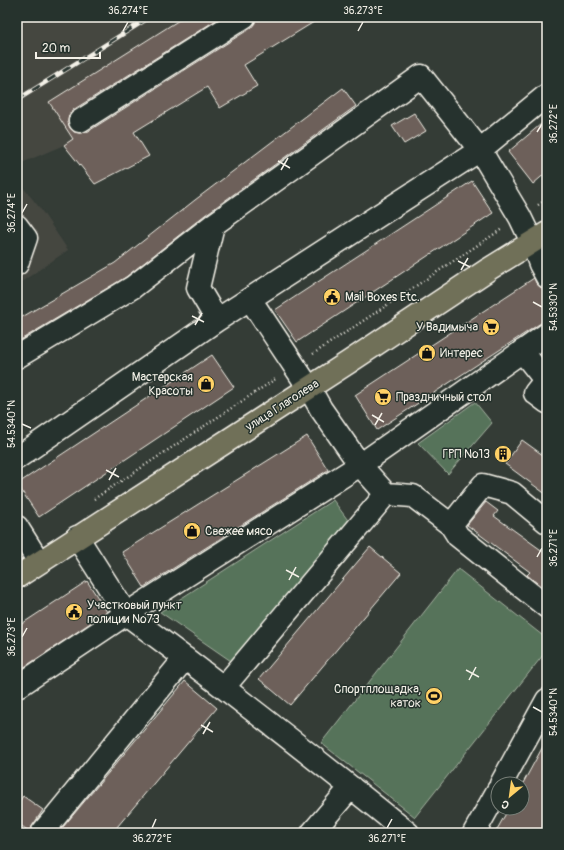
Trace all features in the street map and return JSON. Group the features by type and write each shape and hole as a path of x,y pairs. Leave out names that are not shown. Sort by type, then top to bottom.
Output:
{"main road":[{"name":"улица Глаголева","path":"17,577 539,238"}],"lane":[{"path":"80,121 244,17"},
{"path":"17,356 133,287 213,225 421,76 480,150 520,217 539,238 540,264 547,278"},
{"path":"17,458 217,320 480,150 547,95"},
{"path":"213,225 198,288 217,320"},
{"path":"17,226 26,238 17,264"},
{"path":"250,299 309,388 321,409 360,465 386,494 413,496 451,525 458,536 547,607"},
{"path":"17,687 126,614 360,465 547,334"},
{"path":"522,351 546,379 535,393 547,402"},
{"path":"451,525 483,485 512,493 547,522"},
{"path":"224,688 386,494"},
{"path":"17,527 40,562"},
{"path":"77,537 126,614 224,688 408,833"},
{"path":"42,833 185,658"},
{"path":"505,776 547,700"},
{"path":"312,833 351,788"},
{"path":"474,833 490,804"}],"shaded area":[{"path":"17,17 322,17 244,65 257,86 220,108 207,87 134,132 149,156 95,184 64,145 17,165"},
{"path":"17,180 39,207 68,250 17,285"}],"green space":[{"path":"475,402 492,423 448,474 418,443"},
{"path":"333,500 350,523 231,661 160,612"},
{"name":"Спортплощадка, каток","path":"458,569 547,639 547,650 415,817 321,743"}],"building":[{"path":"184,17 221,17 73,110 69,115 68,121 70,128 74,132 87,132 251,28 255,23 256,17 322,17 244,65 257,86 220,108 207,87 134,132 149,156 95,184 64,145 73,139 49,102"},
{"path":"343,88 356,106 205,215 126,277 17,342 17,320 115,263 195,200"},
{"path":"414,113 426,131 404,144 392,126"},
{"path":"547,119 547,172 533,184 508,152"},
{"path":"472,181 493,213 297,342 275,310"},
{"path":"534,278 536,283 543,288 547,295 547,319 377,430 355,395"},
{"path":"212,355 234,387 39,517 17,484"},
{"path":"307,436 328,470 144,587 122,552"},
{"path":"522,440 547,458 547,495 505,464"},
{"path":"486,502 498,511 494,516 544,552 547,548 547,591 527,575 530,572 467,525"},
{"path":"370,547 401,573 290,705 259,679"},
{"path":"87,581 107,612 17,672 17,627"},
{"path":"185,681 217,708 112,833 58,833"},
{"path":"547,739 547,833 495,833 505,816 530,816 530,776 527,776"},
{"path":"23,796 43,810 29,831 17,823 17,805"}],"railway":[{"path":"17,100 150,17"}],"place":[{"name":"Mail Boxes Etc.","path":"332,297"},
{"name":"У Вадимыча","path":"491,327"},
{"name":"Интерес","path":"427,353"},
{"name":"Мастерская Красоты","path":"206,384"},
{"name":"Праздничный стол","path":"383,397"},
{"name":"ГРП №13","path":"503,454"},
{"name":"Свежее мясо","path":"192,531"},
{"name":"Участковый пункт полиции №73","path":"74,612"},
{"name":"Спортплощадка, каток","path":"434,696"}]}
